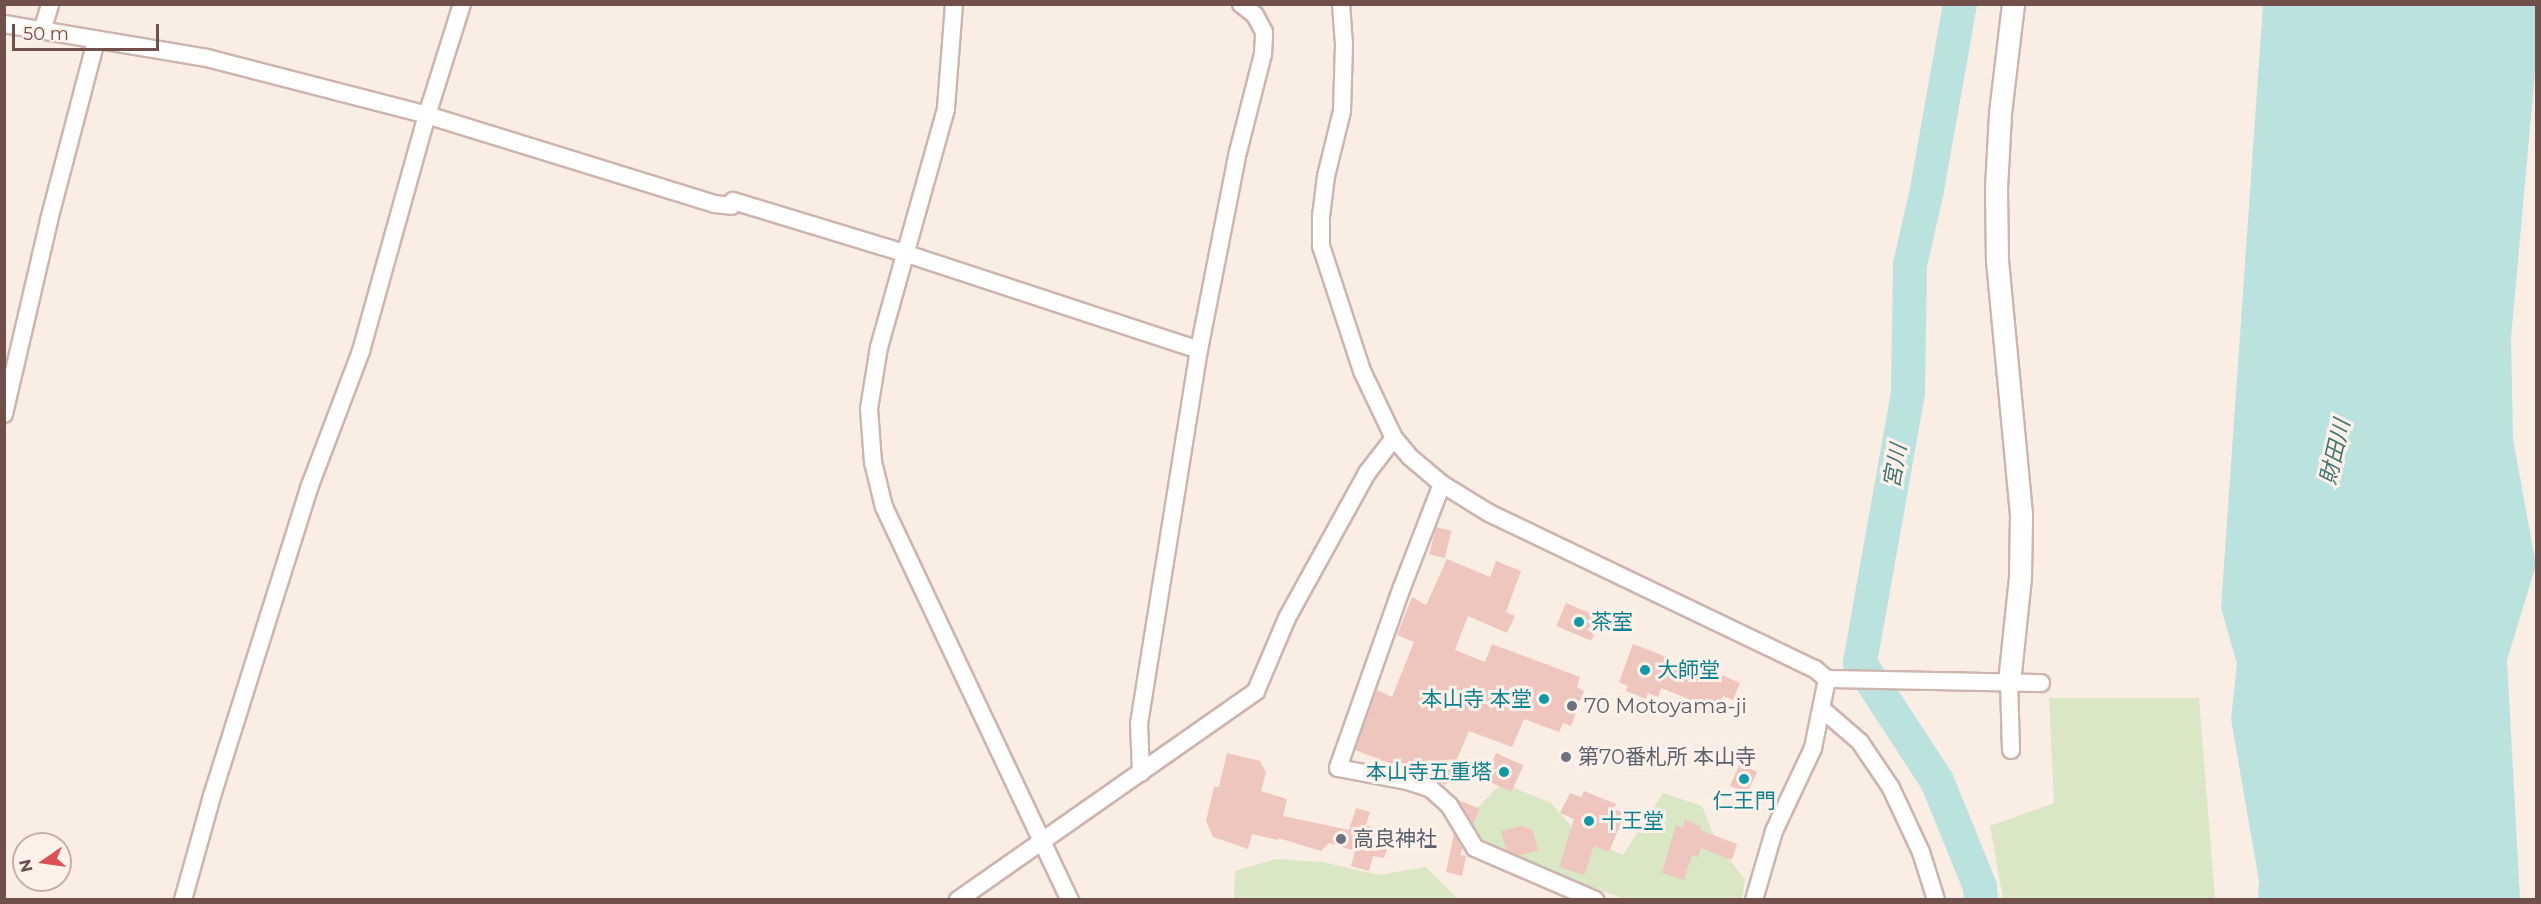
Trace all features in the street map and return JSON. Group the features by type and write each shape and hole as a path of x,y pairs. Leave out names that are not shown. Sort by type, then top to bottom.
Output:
{"street":[{"path":"42,32 50,4"},
{"path":"183,900 212,796 309,488 361,351 427,115 462,4"},
{"path":"954,4 946,109 879,347 868,409 873,462 884,507 1070,900"},
{"path":"1141,773 1139,724 1199,350 1238,152 1263,54 1264,32 1255,15 1241,4"},
{"path":"1341,4 1344,44 1342,111 1326,176 1321,215 1321,246 1362,371 1394,438 1410,457 1442,484 1528,533 1832,679 2041,683"},
{"path":"2011,750 2009,682 2020,579 2020,514 1997,261 1996,188 2006,49 2013,4"},
{"path":"4,24 207,58 427,115 714,204 733,203 907,254 1199,350"},
{"path":"4,414 49,220 96,41"},
{"path":"958,900 1256,691 1287,618 1367,473 1394,438"},
{"path":"1442,484 1413,555 1338,768 1407,781 1431,789 1449,805 1475,848 1595,900"},
{"path":"1754,900 1774,831 1814,748 1822,709 1832,679"},
{"path":"1822,709 1860,742 1891,788 1921,852 1936,900"}],"green space":[{"path":"2049,698 2199,698 2215,899 2003,899 1990,826 2054,803"},
{"path":"1502,783 1551,803 1579,835 1623,855 1663,793 1702,806 1718,846 1745,879 1742,899 1624,899 1481,845 1468,817"},
{"path":"1276,859 1322,862 1379,875 1426,867 1458,899 1234,899 1235,871"}],"water":[{"name":"財田川","path":"2263,5 2536,5 2536,61 2511,338 2513,439 2536,565 2507,660 2520,899 2258,899 2259,881 2231,719 2237,664 2221,608"}],"building":[{"path":"1436,527 1452,531 1445,558 1429,554"},
{"path":"1447,559 1490,577 1496,561 1521,571 1506,612 1515,616 1507,633 1468,616 1455,650 1485,662 1492,644 1580,677 1577,687 1584,691 1571,726 1563,723 1559,732 1524,719 1512,747 1469,731 1446,785 1355,750 1377,690 1392,697 1414,642 1397,635 1412,597 1426,605"},
{"name":"茶室","path":"1566,603 1601,618 1591,641 1556,626"},
{"path":"1633,644 1672,659 1669,666 1711,682 1715,672 1740,683 1733,700 1723,696 1715,717 1697,710 1699,703 1661,688 1658,697 1648,693 1646,699 1626,691 1628,686 1619,682"},
{"path":"1227,753 1260,761 1266,773 1261,791 1287,799 1283,816 1349,830 1356,808 1370,812 1366,825 1378,829 1376,837 1389,842 1384,858 1373,856 1369,871 1351,866 1355,851 1329,843 1321,851 1278,838 1278,840 1252,834 1248,849 1213,837 1206,821 1214,787 1219,787"},
{"name":"本山寺五重塔","path":"1496,753 1523,765 1512,792 1484,779"},
{"name":"仁王門","path":"1740,764 1757,772 1747,794 1730,786"},
{"name":"十王堂","path":"1584,791 1616,804 1613,809 1625,813 1609,852 1594,846 1584,875 1559,867 1574,819 1560,813 1570,793 1581,797"},
{"path":"1458,800 1480,809 1473,825"},
{"path":"1685,819 1701,827 1700,830 1737,844 1732,860 1701,848 1698,857 1692,855 1684,880 1662,873 1676,825 1683,828"},
{"path":"1522,826 1533,830 1538,850 1519,856 1506,850 1501,831"},
{"path":"1454,833 1463,848 1460,855 1466,856 1462,876 1446,872"}],"waterway":[{"name":"宮川","path":"1960,4 1927,190 1910,265 1908,393 1860,663 1937,781 1980,887 1981,900"}],"place":[{"name":"茶室","path":"1579,622"},
{"name":"大師堂","path":"1645,670"},
{"name":"本山寺 本堂","path":"1544,699"},
{"name":"70 Motoyama-ji","path":"1572,706"},
{"name":"第70番札所 本山寺","path":"1566,757"},
{"name":"本山寺五重塔","path":"1504,772"},
{"name":"仁王門","path":"1744,779"},
{"name":"十王堂","path":"1589,821"},
{"name":"高良神社","path":"1341,839"}]}
